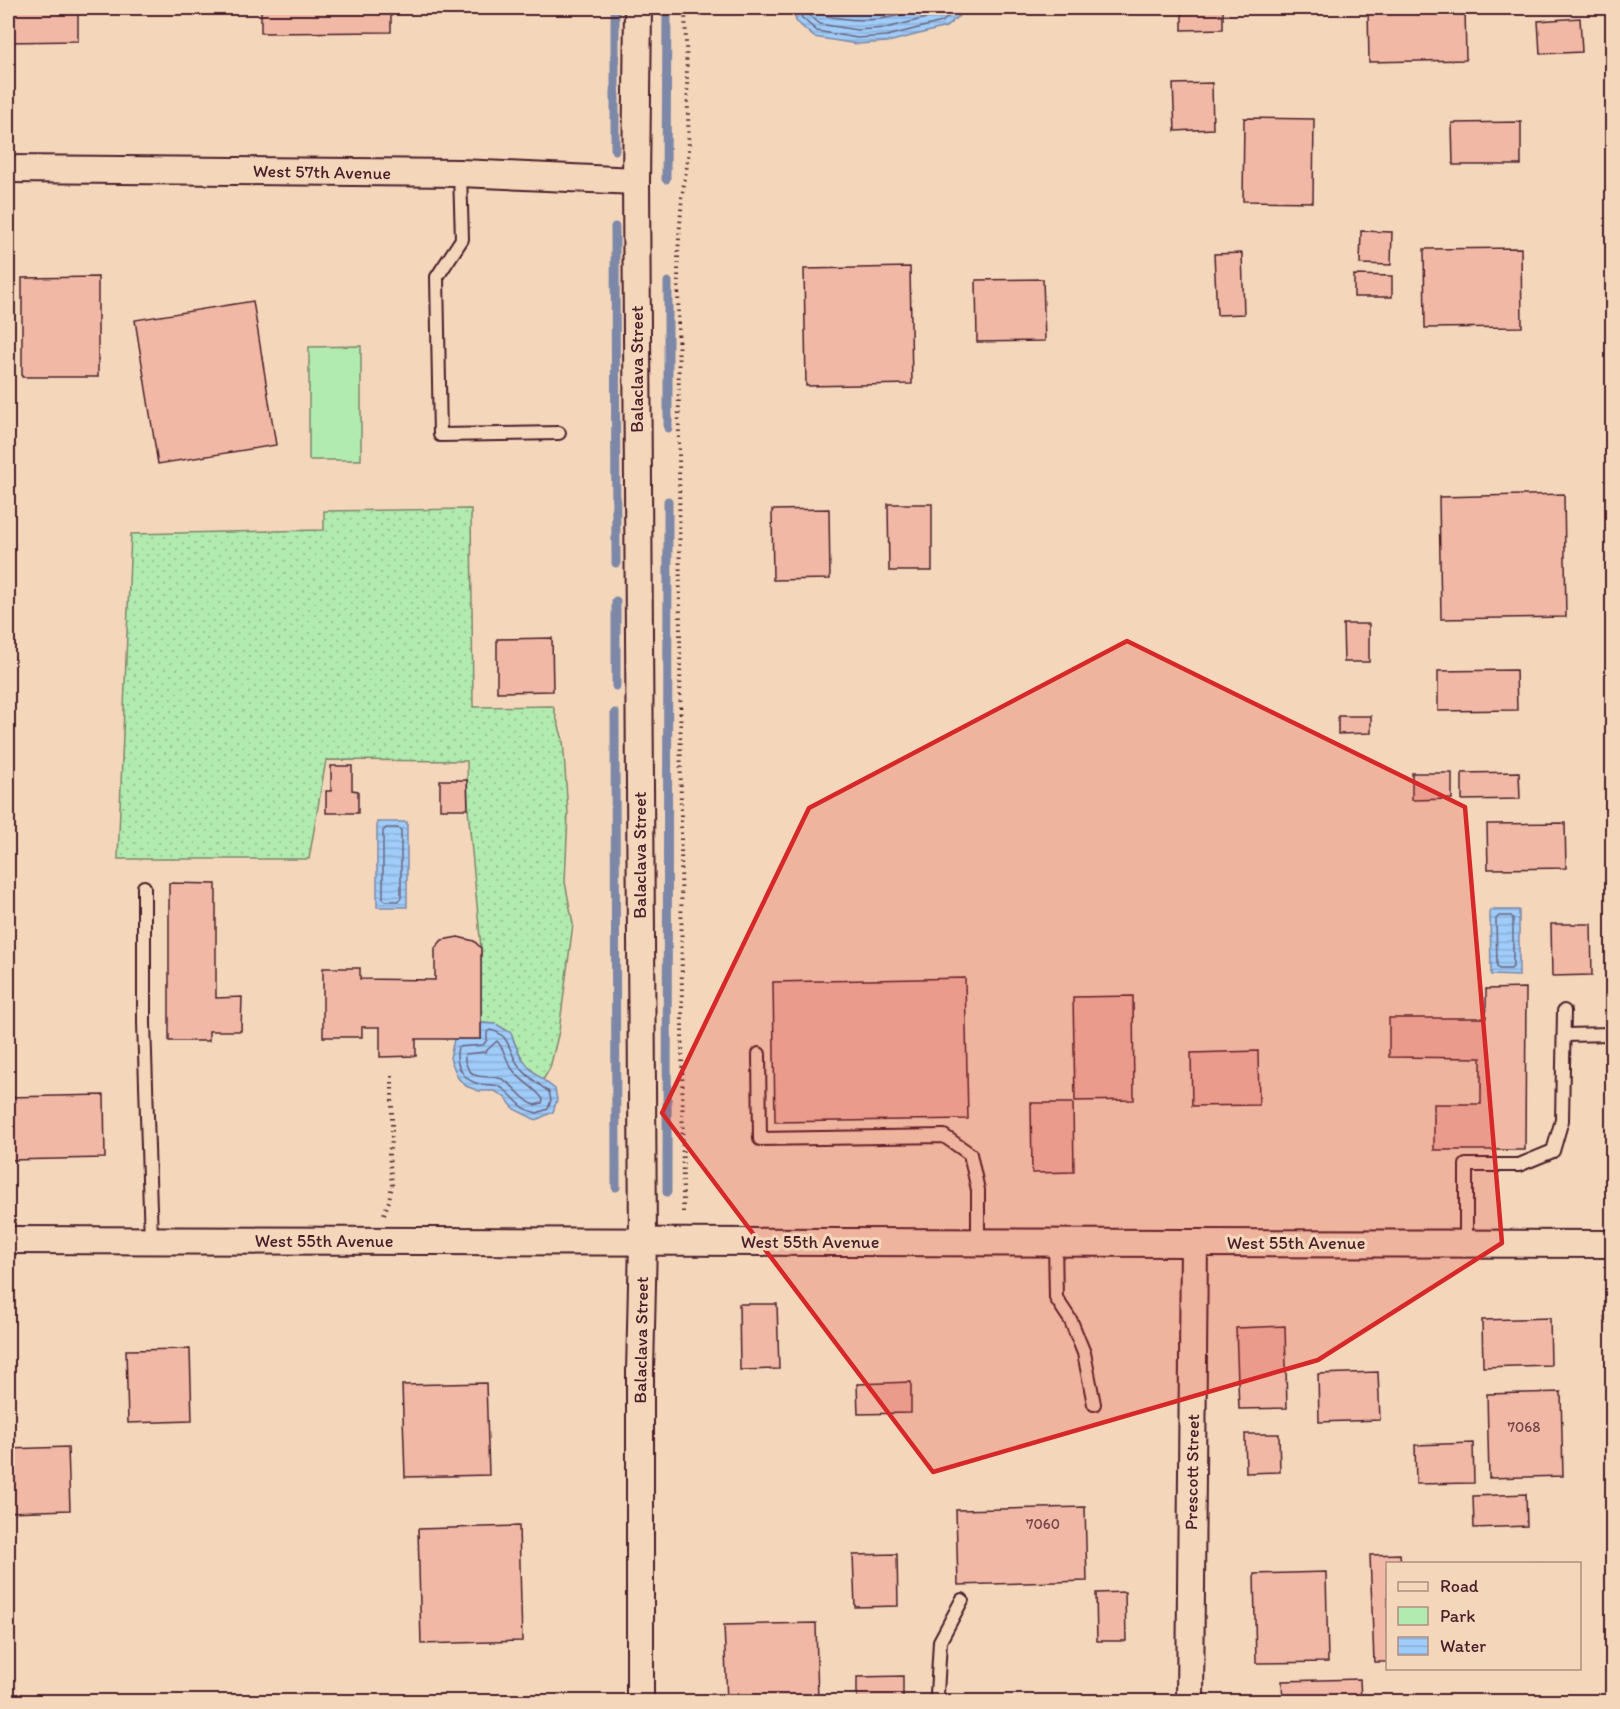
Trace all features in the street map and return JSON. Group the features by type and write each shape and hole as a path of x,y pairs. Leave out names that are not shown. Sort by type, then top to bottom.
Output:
{"street":[{"name":"Balaclava Street","path":"638,8 636,181 642,1241 639,1371 640,1701"},
{"name":"West 57th Avenue","path":"8,169 460,173 636,181"},
{"name":"West 55th Avenue","path":"8,1240 1612,1244"},
{"name":"Prescott Street","path":"1190,1701 1194,1243"}],"lane":[{"path":"460,173 462,239 437,277 440,435 559,433"},
{"path":"144,887 144,1023 151,1240"},
{"path":"1466,1243 1466,1165 1519,1165 1553,1151 1562,1120 1564,1011"},
{"path":"1564,1035 1612,1034"},
{"path":"759,1054 760,1139 944,1136 970,1154 978,1190 978,1242"},
{"path":"1055,1242 1056,1298 1071,1321 1084,1353 1094,1404"},
{"path":"941,1701 937,1694 940,1641 962,1600"}],"path":[{"path":"683,1241 678,253 682,196 689,151 685,8"},
{"path":"380,1241 381,1221 389,1201 392,1185 389,1154 392,1136 392,1075"}],"highlighted area":[{"path":"1127,641 1465,807 1502,1243 1318,1360 933,1472 662,1113 809,808"}],"green space":[{"path":"361,346 361,460 309,460 309,347"},
{"path":"471,509 473,707 553,706 563,740 568,813 565,882 573,924 559,1031 550,1068 543,1080 523,1060 511,1033 496,1024 481,1023 481,948 468,809 467,761 326,760 309,859 118,859 131,534 324,530 324,511"}],"water":[{"path":"793,8 968,8 946,27 888,42 857,44 814,37 796,21"},
{"path":"377,822 407,822 407,907 377,907"},
{"path":"1490,910 1519,910 1519,976 1491,975"},
{"path":"481,1023 496,1024 511,1033 527,1066 555,1089 557,1100 553,1112 536,1120 514,1109 506,1098 495,1091 479,1091 466,1086 458,1078 450,1058 454,1039 481,1039"}],"building":[{"path":"8,8 78,8 78,41 8,42"},
{"path":"261,8 391,8 391,32 261,33"},
{"path":"1182,8 1223,8 1223,29 1182,30"},
{"path":"1368,8 1465,8 1466,60 1369,62"},
{"path":"1580,18 1582,52 1540,54 1538,21"},
{"path":"1212,83 1213,129 1175,131 1173,84"},
{"path":"1244,118 1314,119 1313,202 1243,201"},
{"path":"1521,122 1521,165 1453,165 1452,123"},
{"path":"1361,231 1392,232 1391,265 1360,264"},
{"path":"1521,248 1522,327 1425,328 1424,249"},
{"path":"1242,253 1244,314 1217,315 1214,254"},
{"path":"910,267 912,384 806,386 804,269"},
{"path":"1354,275 1392,276 1392,297 1354,297"},
{"path":"98,277 98,377 22,377 22,278"},
{"path":"1043,279 1045,341 977,342 976,280"},
{"path":"253,301 276,445 158,464 135,320"},
{"path":"1564,494 1566,617 1441,619 1439,497"},
{"path":"888,504 932,504 932,571 889,571"},
{"path":"829,509 830,579 773,580 772,510"},
{"path":"1343,624 1369,624 1369,662 1344,662"},
{"path":"552,638 553,691 497,692 497,639"},
{"path":"1516,670 1517,710 1438,711 1438,671"},
{"path":"1338,716 1371,716 1371,733 1338,734"},
{"path":"331,766 352,766 352,790 358,791 358,813 326,813 326,791 331,791"},
{"path":"1519,772 1520,799 1462,800 1462,773"},
{"path":"1412,773 1452,773 1452,799 1412,800"},
{"path":"440,780 467,780 468,809 440,809"},
{"path":"1565,823 1566,868 1488,869 1487,824"},
{"path":"169,883 216,884 216,998 242,997 241,1031 209,1031 209,1041 169,1041"},
{"path":"1551,924 1591,924 1592,975 1552,976"},
{"path":"458,937 474,941 481,948 481,1039 416,1039 416,1056 380,1057 380,1027 362,1027 362,1037 323,1037 323,968 360,968 360,979 435,980 435,948 442,940"},
{"path":"965,978 968,1119 775,1122 773,982"},
{"path":"1526,988 1525,1150 1434,1150 1434,1104 1481,1104 1481,1058 1389,1057 1389,1018 1486,1018 1486,989"},
{"path":"1133,996 1134,1100 1075,1101 1073,997"},
{"path":"1258,1051 1259,1105 1192,1106 1191,1053"},
{"path":"104,1095 105,1158 8,1160 8,1097"},
{"path":"1031,1103 1073,1103 1074,1172 1032,1173"},
{"path":"739,1304 777,1304 779,1369 740,1370"},
{"path":"1550,1318 1551,1365 1483,1367 1482,1320"},
{"path":"1285,1326 1287,1408 1239,1409 1236,1328"},
{"path":"190,1349 192,1421 128,1423 126,1350"},
{"path":"1378,1372 1380,1420 1319,1422 1318,1374"},
{"path":"911,1382 911,1413 858,1414 857,1384"},
{"path":"486,1383 489,1475 405,1477 402,1385"},
{"path":"1561,1392 1563,1476 1489,1478 1487,1394"},
{"path":"1245,1434 1279,1434 1280,1472 1246,1473"},
{"path":"1473,1443 1474,1483 1416,1484 1415,1445"},
{"path":"68,1447 70,1510 8,1512 8,1449"},
{"path":"1526,1494 1527,1526 1474,1528 1473,1496"},
{"path":"1085,1507 1087,1581 958,1585 956,1510"},
{"path":"519,1526 522,1641 421,1644 418,1529"},
{"path":"897,1554 898,1606 855,1607 853,1555"},
{"path":"1400,1554 1401,1562 1386,1562 1386,1662 1374,1662 1370,1555"},
{"path":"1326,1572 1328,1662 1256,1663 1254,1574"},
{"path":"1125,1592 1126,1641 1097,1641 1096,1593"},
{"path":"816,1623 818,1702 727,1702 724,1625"},
{"path":"903,1676 903,1702 857,1702 857,1677"},
{"path":"1360,1679 1361,1702 1283,1702 1282,1681"},
{"path":"515,1699 515,1702 453,1701"}],"waterway":[{"path":"615,8 615,150"},
{"path":"666,179 667,8"},
{"path":"615,227 616,563"},
{"path":"668,282 668,428"},
{"path":"667,1192 668,501"},
{"path":"616,601 616,686"},
{"path":"615,713 616,1187"}]}
